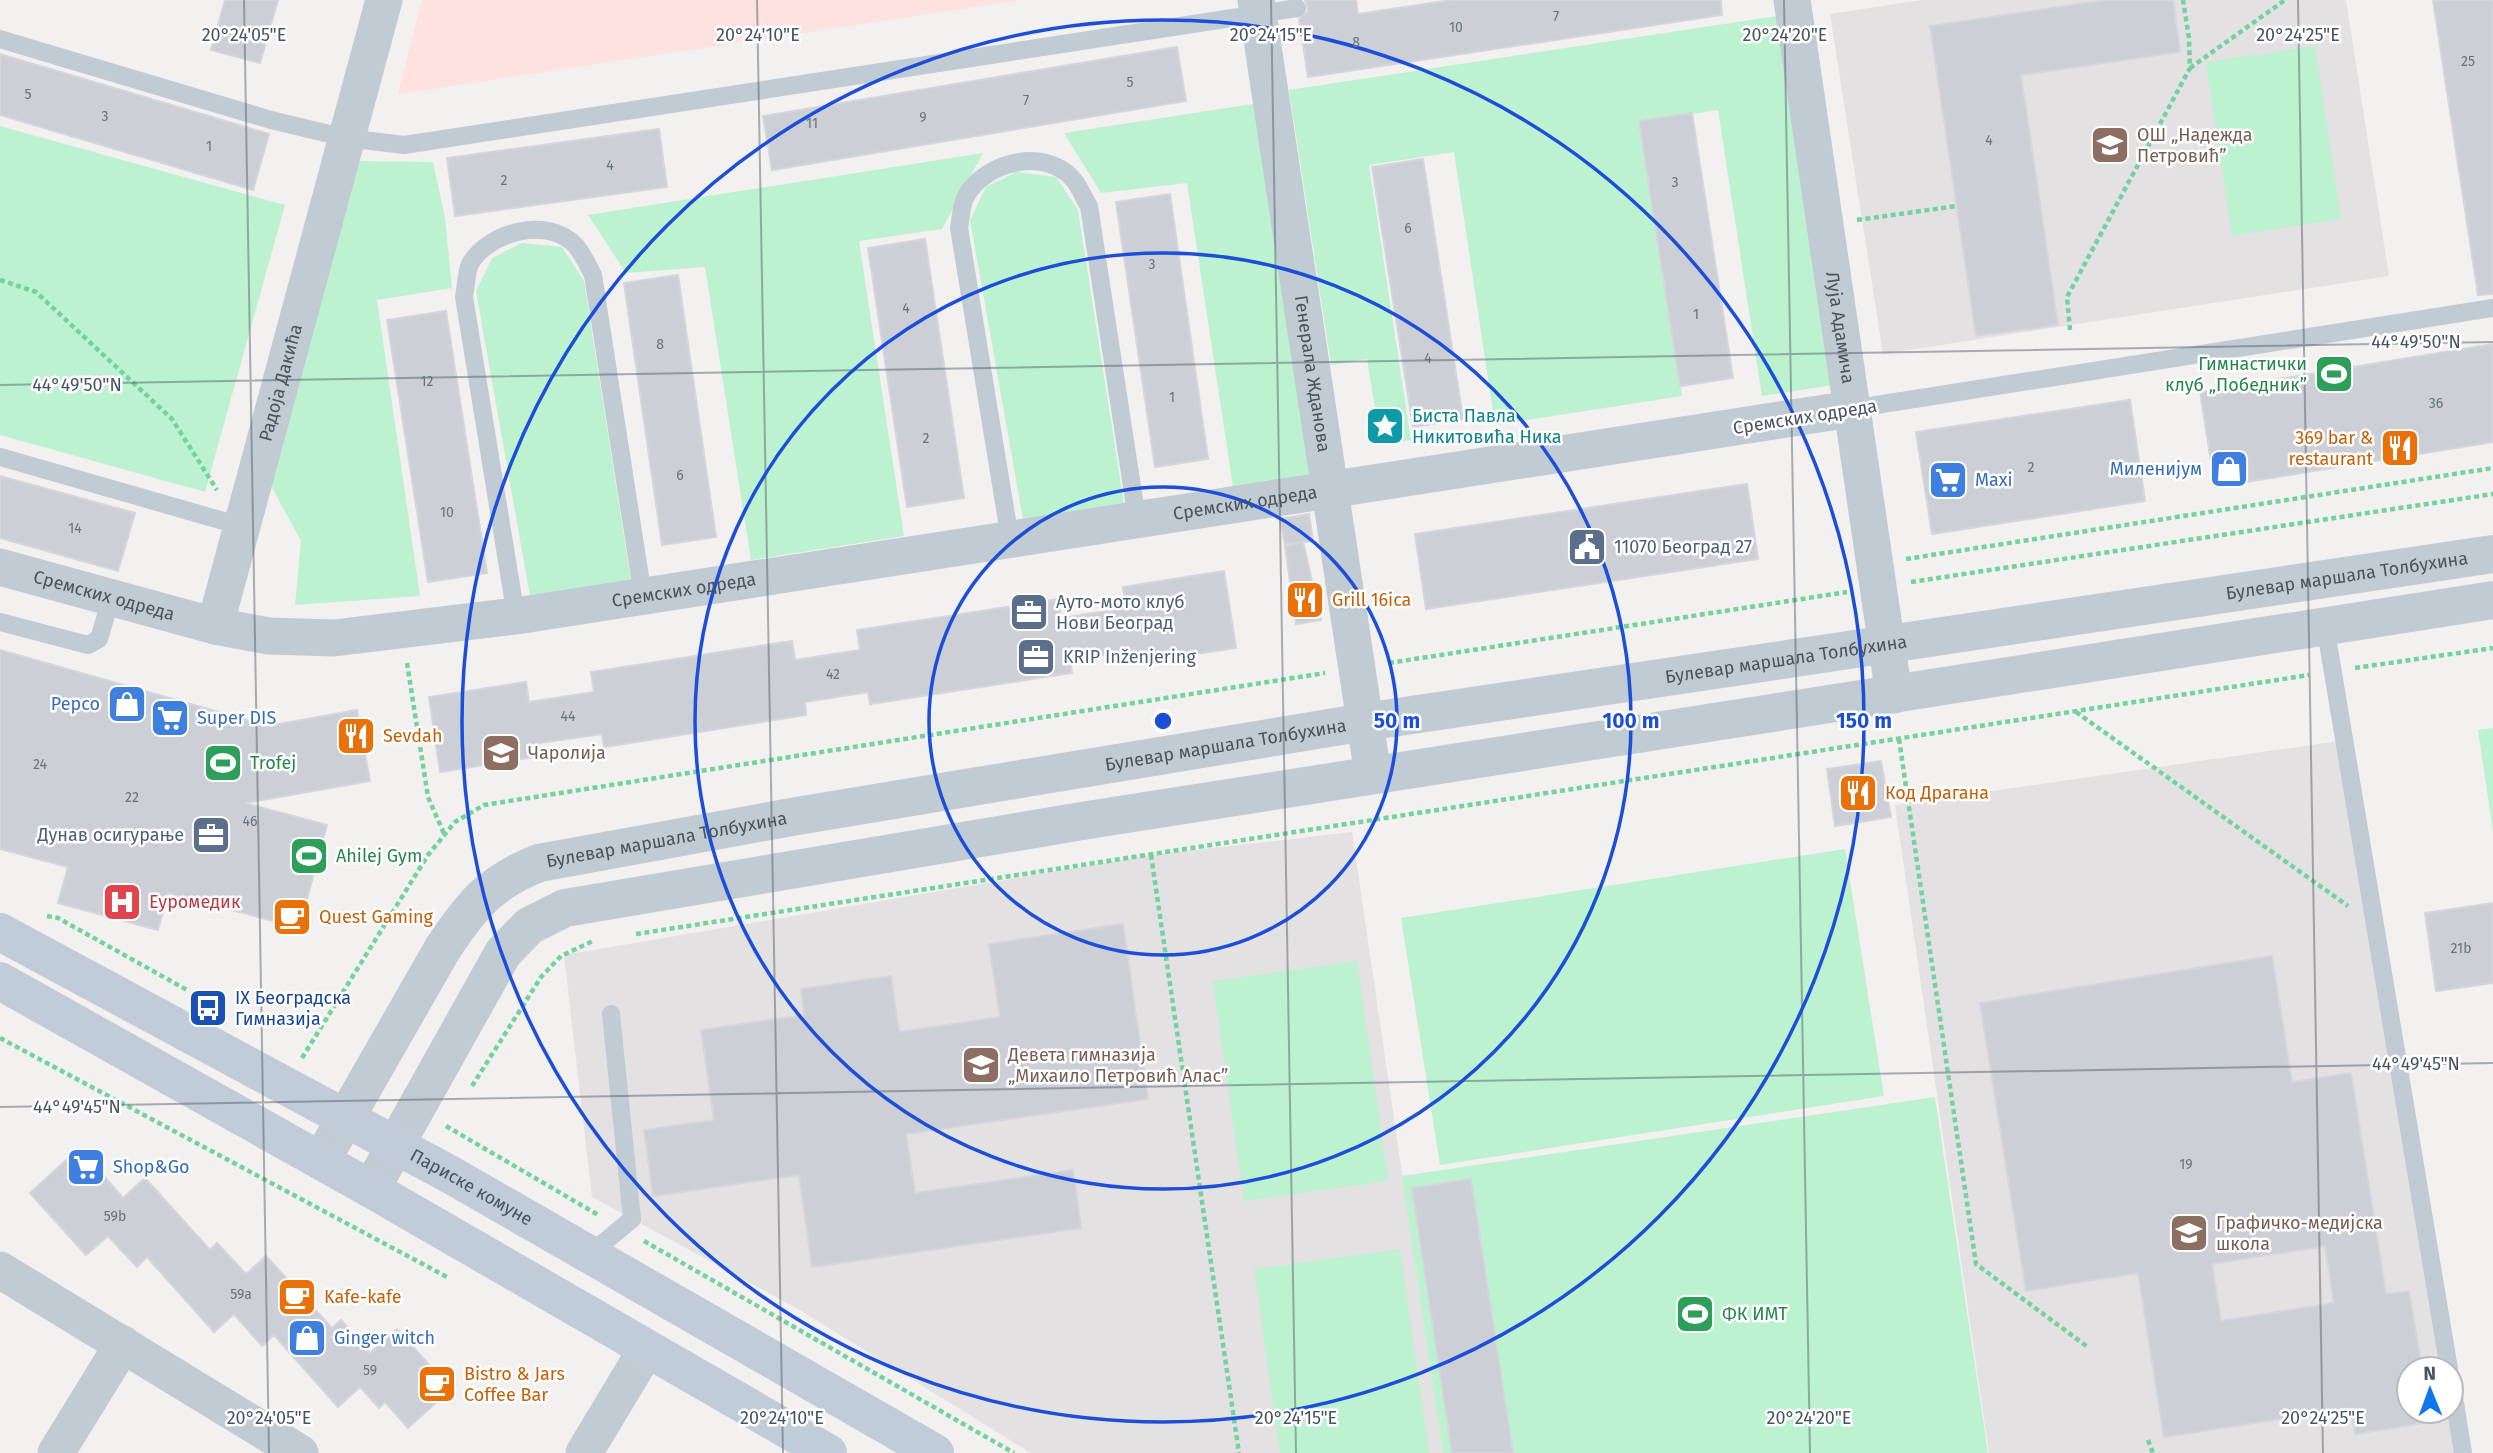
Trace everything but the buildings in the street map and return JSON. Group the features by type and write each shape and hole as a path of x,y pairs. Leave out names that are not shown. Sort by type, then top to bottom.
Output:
{"main road":[{"name":"Париске комуне","path":"0,932 397,1145 935,1453"},
{"path":"2,986 371,1189 828,1453"}],"street":[{"name":"Радоја Дакића","path":"215,626 384,0"},
{"name":"Луја Адамича","path":"1792,0 1894,695"},
{"name":"Генерала Жданова","path":"1257,7 1373,775"},
{"name":"Сремских одреда","path":"0,567 215,626 255,635 311,639 516,617 1850,409"},
{"name":"Булевар маршала Толбухина","path":"321,1161 443,948 463,918 487,890 530,866 797,816 1365,722 2493,554"},
{"path":"371,1189 503,953 529,926 565,908 820,863 2493,600"},
{"path":"0,1270 300,1453"},
{"path":"56,1453 123,1344"},
{"path":"584,1453 646,1350"}],"lane":[{"path":"0,39 271,120 346,138 392,144 418,144 753,93 1257,7 1297,8"},
{"path":"1010,539 959,228 965,197 987,173 1018,161 1051,164 1061,170 1071,177 1088,206 1137,519"},
{"path":"516,617 464,297 470,265 491,242 523,230 555,233 576,245 593,275 643,596"},
{"name":"Сремских одреда","path":"1850,409 2493,308"},
{"path":"0,457 241,526"},
{"path":"0,622 88,645 99,639 111,597"},
{"path":"2325,625 2447,1355"},
{"path":"590,1254 632,1219 611,1014"},
{"path":"2459,1425 2463,1453"}],"path":[{"path":"2183,0 2190,68"},
{"path":"2070,330 2067,297 2190,68 2285,0"},
{"path":"1845,222 1957,206"},
{"path":"0,280 36,292 172,419 241,526"},
{"path":"1895,561 2493,468"},
{"path":"402,631 429,797 445,836"},
{"path":"630,935 2493,648"},
{"path":"2076,711 2376,926"},
{"path":"1899,739 1976,1264 2089,1348"},
{"path":"1151,855 1239,1453"},
{"path":"467,1093 548,970 561,956 604,939"},
{"path":"0,1038 453,1280"},
{"path":"452,1116 445,1128 1014,1453"},
{"path":"2148,1440 2153,1453"}],"shaded area":[{"path":"422,0 1022,0 398,94"},
{"name":"ОШ „Надежда Петровић”","path":"1921,0 2346,0 2389,276 1883,354 1830,14"},
{"name":"Графичко-медијска школа","path":"2339,741 2444,1355 2395,1355 2395,1425 2454,1425 2460,1453 1989,1453 1895,805"},
{"name":"Девета гимназија „Михаило Петровић Алас”","path":"1352,832 1443,1453 1031,1453 798,1309 592,1197 564,955 1151,855"}],"green space":[{"path":"1790,14 1846,383 1762,396 1718,110 1641,122 1682,396 1495,425 1454,152 1369,165 1411,440 1381,445 1367,359 1331,365 1289,90"},
{"path":"2315,46 2341,219 2232,236 2206,62"},
{"path":"1259,103 1316,476 1233,487 1187,183 1101,193 1064,133"},
{"path":"0,126 285,205 205,492 0,435"},
{"path":"983,153 942,229 859,241 904,536 751,560 705,267 626,273 588,215"},
{"path":"355,161 433,162 445,218 452,288 377,300 420,596 295,605 301,541 270,484"},
{"path":"1016,172 1056,177 1078,210 1125,510 1024,525 970,220 986,187"},
{"path":"522,243 562,247 584,281 631,581 530,596 476,291 492,258"},
{"path":"2493,728 2493,832 2478,730"},
{"path":"1845,849 1884,1096 1440,1165 1401,918"},
{"path":"1357,961 1388,1181 1244,1201 1213,981"},
{"name":"ФК ИМТ","path":"1935,1097 1988,1453 1443,1453 1402,1176"},
{"path":"1400,1249 1429,1453 1280,1453 1254,1269"}],"place":[{"name":"ОШ „Надежда Петровић”","path":"2110,145"},
{"name":"Гимнастички клуб „Победник”","path":"2334,374"},
{"name":"Биста Павла Никитовића Ника","path":"1385,426"},
{"name":"369 bar & restaurant","path":"2400,448"},
{"name":"Миленијум","path":"2229,469"},
{"name":"Maxi","path":"1948,480"},
{"name":"11070 Београд 27","path":"1587,547"},
{"name":"Grill 16ica","path":"1305,600"},
{"name":"Ауто-мото клуб Нови Београд","path":"1029,612"},
{"name":"KRIP Inženjering","path":"1036,657"},
{"name":"Pepco","path":"127,704"},
{"name":"Super DIS","path":"170,718"},
{"name":"Sevdah","path":"356,736"},
{"name":"Чаролија","path":"501,753"},
{"name":"Trofej","path":"223,763"},
{"name":"Код Драгана","path":"1858,793"},
{"name":"Дунав осигурање","path":"211,835"},
{"name":"Ahilej Gym","path":"309,856"},
{"name":"Еуромедик","path":"122,902"},
{"name":"Quest Gaming","path":"292,917"},
{"name":"IX Београдска Гимназија","path":"208,1008"},
{"name":"Девета гимназија „Михаило Петровић Алас”","path":"981,1065"},
{"name":"Shop&Go","path":"86,1167"},
{"name":"Графичко-медијска школа","path":"2189,1233"},
{"name":"Kafe-kafe","path":"297,1297"},
{"name":"ФК ИМТ","path":"1695,1314"},
{"name":"Ginger witch","path":"307,1338"},
{"name":"Bistro & Jars Coffee Bar","path":"437,1384"}]}
